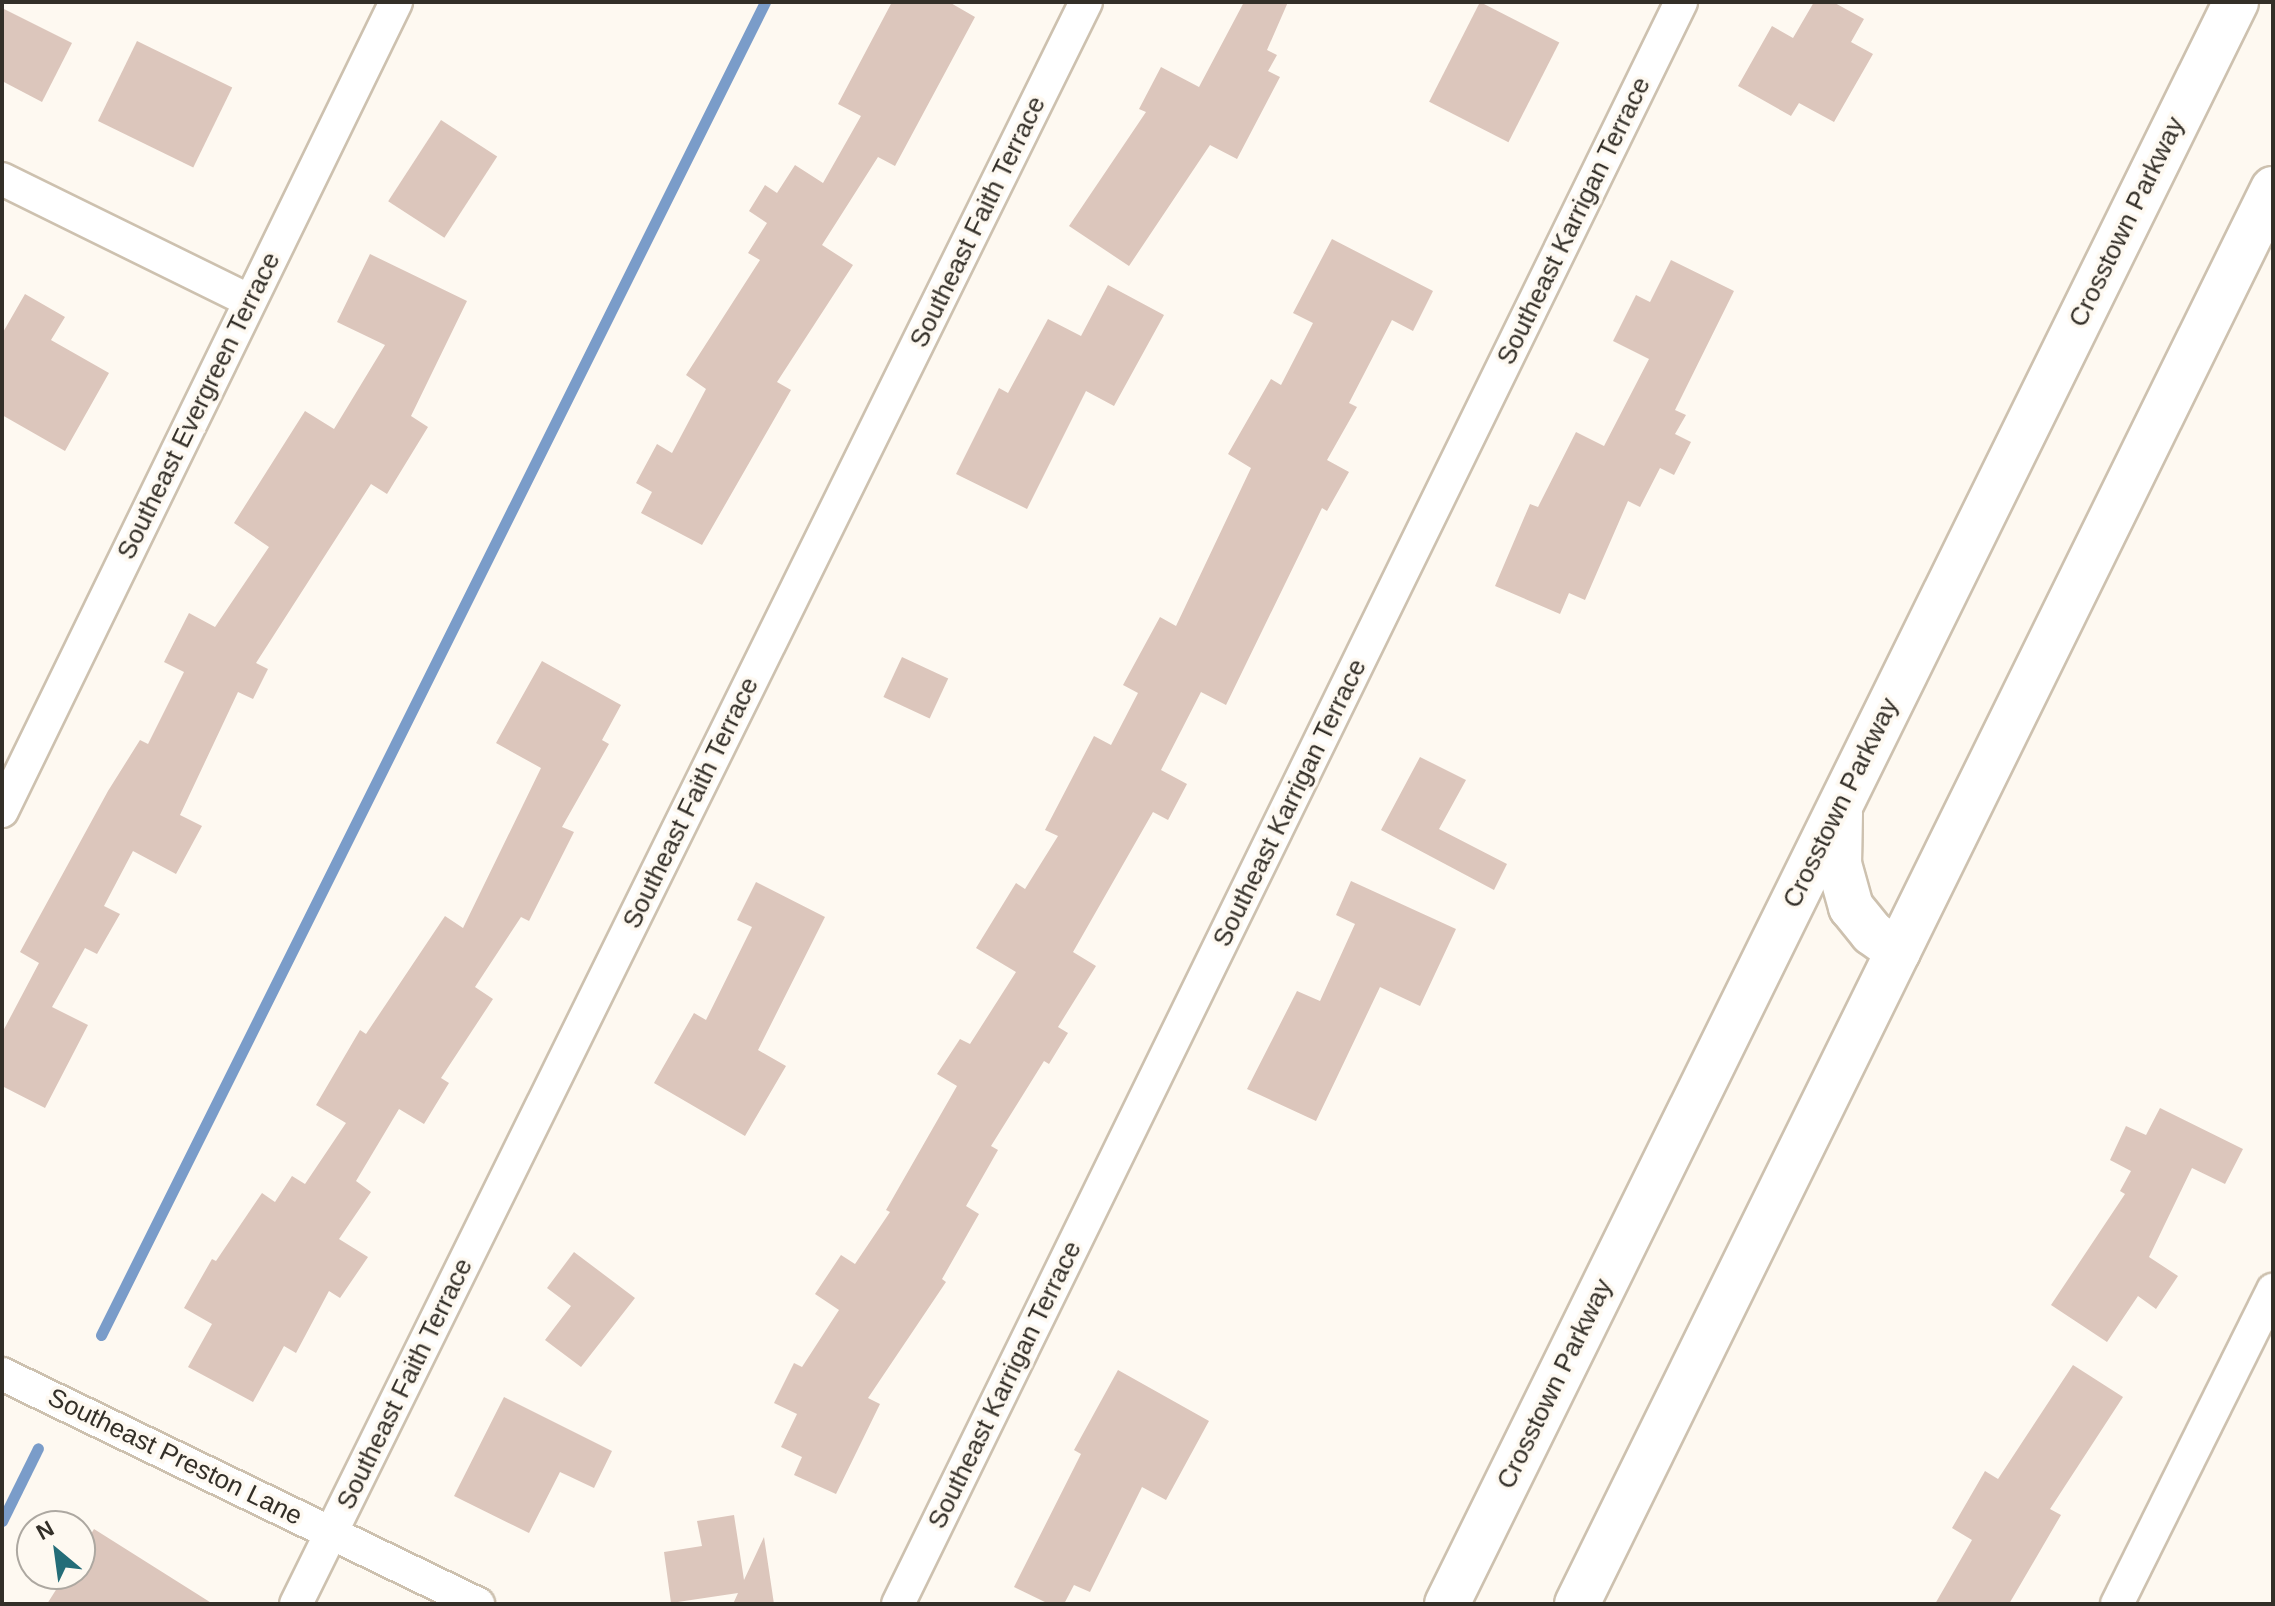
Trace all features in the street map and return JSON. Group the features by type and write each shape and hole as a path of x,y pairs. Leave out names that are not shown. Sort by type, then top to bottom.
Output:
{"main road":[{"name":"Crosstown Parkway","path":"1447,1604 2236,2"},
{"path":"1577,1604 2273,189"},
{"path":"1840,806 1839,864 1851,907 1872,933 1898,951"}],"street":[{"name":"Southeast Evergreen Terrace","path":"2,811 10,774 250,301 396,2"},
{"name":"Southeast Faith Terrace","path":"296,1604 1086,2"},
{"name":"Southeast Karrigan Terrace","path":"898,1604 1681,2"},
{"path":"2,179 250,301"},
{"path":"2117,1604 2273,1290"},
{"name":"Southeast Preston Lane","path":"2,1374 478,1604"}],"building":[{"path":"892,2 949,2 975,17 895,166 878,157 822,245 853,265 777,382 791,390 702,545 641,513 652,492 636,483 657,444 672,453 706,389 686,375 760,260 748,253 767,223 749,211 765,185 777,193 795,165 823,183 861,116 838,104"},
{"path":"1244,2 1288,2 1267,50 1277,55 1268,71 1280,77 1237,159 1210,145 1129,266 1069,226 1146,112 1139,109 1161,67 1199,87"},
{"path":"1480,2 1559,42 1508,142 1429,102"},
{"path":"1814,2 1833,2 1864,19 1851,42 1873,54 1834,122 1799,103 1791,116 1738,86 1772,26 1793,38"},
{"path":"2,8 72,43 42,102 2,81"},
{"path":"137,41 232,87 193,167 98,121"},
{"path":"441,120 497,156 444,238 388,201"},
{"path":"1332,239 1433,291 1413,331 1392,320 1349,403 1357,407 1327,460 1349,472 1327,511 1322,508 1226,705 1201,692 1161,770 1187,784 1168,820 1153,812 1073,952 1096,966 1058,1027 1068,1033 1049,1064 1044,1061 991,1146 998,1150 966,1206 979,1214 942,1279 946,1282 868,1398 880,1404 836,1494 794,1475 802,1457 781,1447 797,1414 774,1403 794,1363 802,1367 839,1310 815,1294 841,1255 855,1264 890,1212 886,1210 957,1086 937,1074 960,1039 970,1044 1016,972 976,948 1016,883 1025,889 1058,836 1045,830 1094,736 1111,745 1138,693 1123,685 1160,617 1176,626 1251,468 1228,454 1271,379 1281,385 1313,323 1293,313"},
{"path":"370,254 467,301 411,416 428,427 387,494 371,484 256,663 268,669 253,699 238,692 180,815 202,826 176,874 133,851 104,906 120,914 97,954 85,948 52,1007 88,1025 45,1108 2,1086 2,1033 39,963 20,952 108,791 140,740 148,744 184,672 164,662 189,613 215,627 269,547 234,523 305,411 334,429 385,345 337,322"},
{"path":"1671,260 1734,291 1675,410 1686,415 1675,434 1691,442 1674,475 1660,468 1640,507 1628,501 1585,600 1569,593 1560,614 1495,586 1530,504 1538,507 1576,432 1604,446 1649,359 1613,341 1636,295 1650,302"},
{"path":"1108,285 1164,315 1114,406 1086,391 1027,509 956,474 999,388 1008,393 1048,319 1081,336"},
{"path":"25,294 65,317 51,340 109,373 65,451 2,415 2,334"},
{"path":"902,657 948,679 930,718 883,697"},
{"path":"542,661 621,705 602,740 609,744 562,827 574,832 529,921 521,917 475,987 493,999 441,1078 449,1083 424,1124 399,1109 356,1181 371,1192 339,1239 368,1257 340,1298 329,1291 296,1353 284,1346 253,1402 188,1367 212,1324 184,1308 212,1259 216,1261 262,1193 275,1202 292,1176 305,1184 346,1123 316,1105 360,1030 366,1034 445,916 463,928 541,768 496,743"},
{"path":"1420,757 1466,780 1439,829 1507,864 1494,890 1381,830"},
{"path":"1351,881 1456,929 1420,1006 1380,987 1316,1121 1247,1089 1297,991 1320,1001 1355,924 1336,915"},
{"path":"756,882 825,917 758,1050 786,1066 745,1136 654,1083 694,1013 706,1020 752,927 737,920"},
{"path":"2160,1108 2243,1149 2225,1184 2192,1168 2149,1257 2178,1276 2156,1309 2138,1296 2107,1342 2051,1305 2125,1194 2120,1191 2131,1171 2110,1160 2126,1126 2146,1135"},
{"path":"574,1252 635,1298 581,1367 545,1340 571,1306 547,1288"},
{"path":"2073,1365 2123,1397 2050,1509 2061,1515 2009,1604 1935,1604 1972,1540 1952,1528 1985,1471 1998,1479"},
{"path":"1118,1370 1209,1421 1166,1500 1142,1487 1090,1592 1074,1585 1064,1604 1049,1604 1014,1587 1081,1454 1074,1450"},
{"path":"504,1397 612,1451 594,1488 560,1472 529,1533 454,1496"},
{"path":"734,1515 744,1580 764,1537 774,1604 733,1604 738,1593 671,1603 664,1552 702,1546 697,1521"},
{"path":"96,1530 213,1604 47,1604 56,1590 96,1590"}],"waterway":[{"path":"101,1335 765,2"},
{"path":"2,1521 38,1448"}]}
